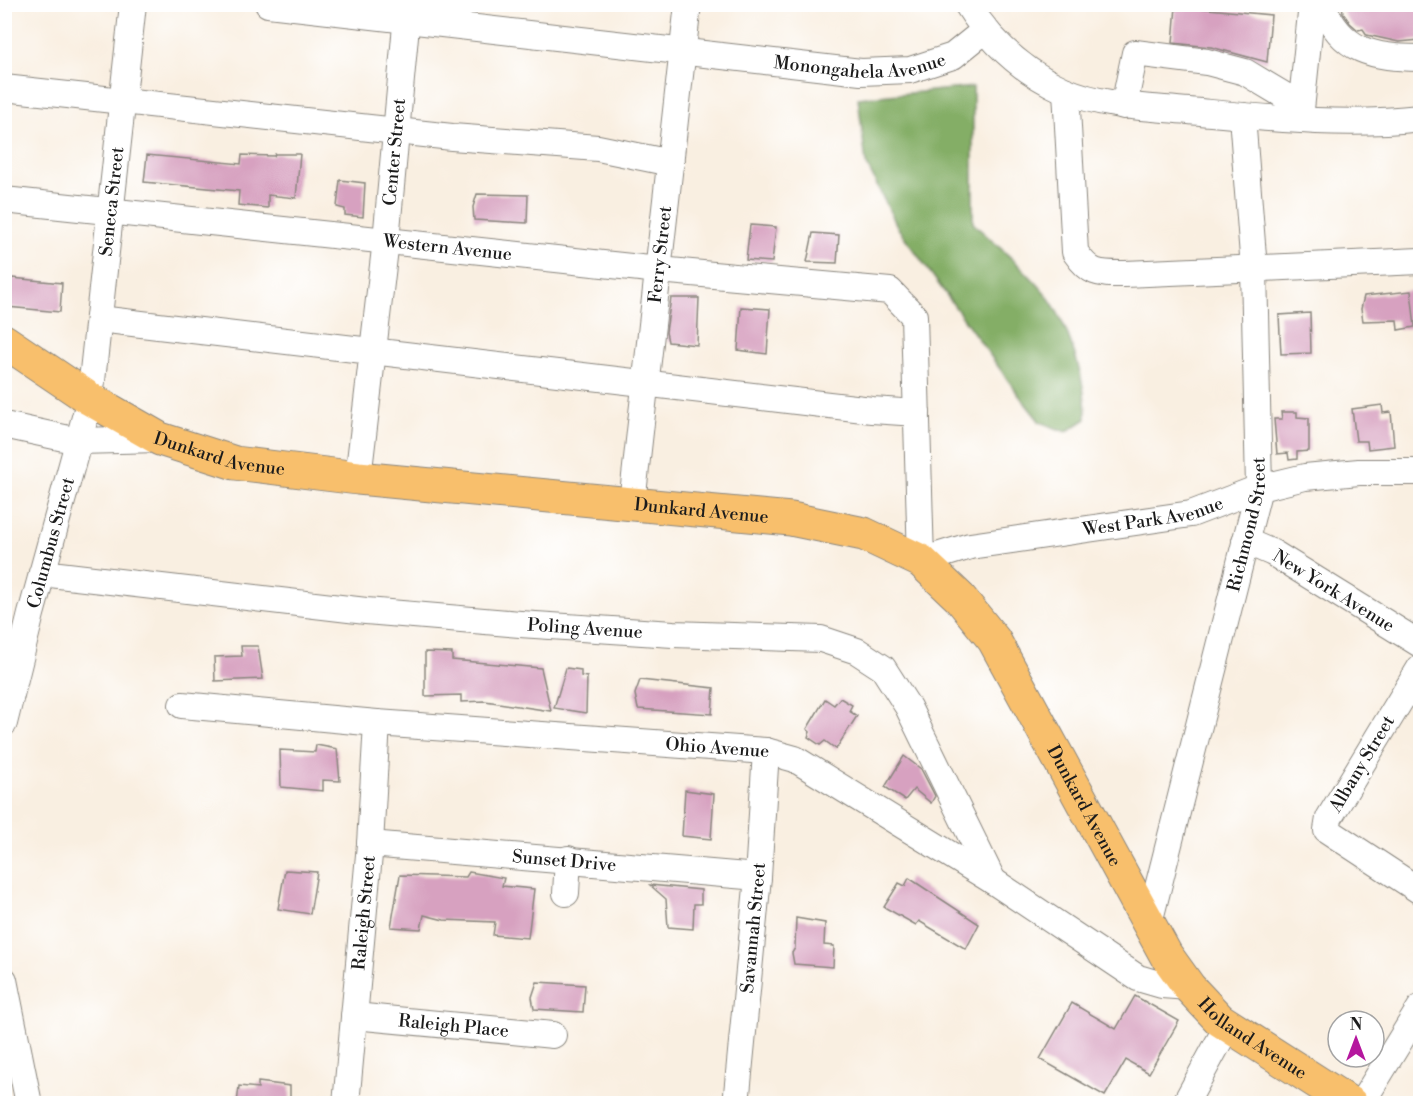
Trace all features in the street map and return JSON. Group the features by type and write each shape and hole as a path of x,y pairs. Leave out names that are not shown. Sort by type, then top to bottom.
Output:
{"main road":[{"name":"Dunkard Avenue","path":"4,341 90,399 160,439 235,463 358,478 791,519 864,534 921,561 960,598 994,640 1166,954 1189,987"},
{"name":"Holland Avenue","path":"1189,987 1228,1025 1351,1104"}],"street":[{"name":"Seneca Street","path":"90,399 133,4"},
{"name":"Monongahela Avenue","path":"268,4 407,12 684,51 861,72 909,69 952,56 984,31"},
{"name":"Ferry Street","path":"632,503 688,4"},
{"path":"967,4 984,31 1005,52 1033,72 1066,91 1124,106 1242,116 1300,112 1361,123 1420,118"},
{"path":"1300,112 1311,4"},
{"path":"1322,4 1334,29 1349,43 1365,53 1420,58"},
{"name":"Center Street","path":"358,478 386,240 407,12"},
{"path":"1124,106 1135,53 1175,60 1207,62 1245,72 1300,112"},
{"path":"4,88 396,130 598,148 671,163"},
{"path":"1066,91 1075,252 1086,268 1101,274 1420,261"},
{"name":"Richmond Street","path":"1149,923 1259,488 1254,269 1242,116"},
{"name":"Western Avenue","path":"4,200 659,270 891,291 914,316 917,413"},
{"path":"99,319 873,410 917,413 921,561"},
{"name":"Columbus Street","path":"4,723 90,399"},
{"path":"4,425 78,441 160,439"},
{"name":"West Park Avenue","path":"921,561 970,546 1191,514 1259,488 1305,477 1359,472 1420,472"},
{"name":"New York Avenue","path":"1245,541 1273,553 1420,644"},
{"name":"Poling Avenue","path":"42,573 366,611 673,634 821,639 848,648 884,668 951,792 993,881"},
{"name":"Albany Street","path":"1420,668 1329,818 1327,830 1420,891"},
{"name":"Ohio Avenue","path":"182,705 377,723 766,751 795,759 993,881 1138,978 1162,985 1189,987"},
{"name":"Raleigh Street","path":"346,1104 370,844 377,723"},
{"name":"Savannah Street","path":"736,1104 758,877 766,751"},
{"name":"Sunset Drive","path":"370,844 568,859 758,877"},
{"path":"566,893 568,859"},
{"path":"4,980 29,1104"},
{"path":"1361,1104 1420,1008"},
{"name":"Raleigh Place","path":"354,1016 553,1035"},
{"path":"1185,1104 1228,1025"}],"green space":[{"path":"973,87 973,223 1040,287 1059,315 1079,368 1086,419 1066,432 1040,422 1021,398 898,228 866,163 858,98"}],"building":[{"path":"1342,4 1420,4 1420,40 1399,42 1367,35 1363,29 1358,30 1350,23 1343,13"},
{"path":"1176,6 1271,15 1267,62 1211,47 1173,43"},
{"path":"275,154 300,154 296,198 268,195 268,208 238,205 239,191 144,182 147,155 241,164 242,155 274,156"},
{"path":"340,180 365,183 363,217 345,215 345,209 337,207"},
{"path":"477,194 528,195 527,223 474,220 473,207"},
{"path":"750,225 776,227 772,262 746,260"},
{"path":"813,233 839,235 837,263 807,262"},
{"path":"12,278 62,283 60,312 7,307 7,293"},
{"path":"1411,291 1415,327 1398,330 1397,320 1363,321 1361,309 1364,296"},
{"path":"671,298 699,298 697,345 668,342 666,332"},
{"path":"741,307 770,309 767,354 738,350"},
{"path":"1310,313 1311,353 1281,354 1279,315"},
{"path":"1382,405 1383,413 1391,412 1394,446 1368,449 1367,441 1356,441 1352,409"},
{"path":"1281,412 1297,412 1297,417 1309,418 1309,451 1297,452 1297,459 1289,460 1288,453 1277,454 1274,419 1282,419"},
{"path":"241,646 258,646 263,679 215,681 214,657 242,656"},
{"path":"425,652 452,653 452,660 541,668 551,711 485,701 461,702 461,695 425,696"},
{"path":"566,668 581,670 581,676 587,677 586,713 554,708"},
{"path":"640,680 714,688 712,714 638,709 635,694"},
{"path":"840,698 852,705 849,711 857,716 836,749 825,741 820,745 808,737 810,732 807,729 825,699 834,705"},
{"path":"316,745 337,749 340,781 323,780 323,791 281,787 280,750 315,752"},
{"path":"904,756 921,769 935,796 931,803 914,789 905,800 885,787"},
{"path":"685,790 714,794 711,839 682,836"},
{"path":"285,870 317,872 310,914 278,909"},
{"path":"469,872 504,878 502,886 534,889 528,938 493,935 495,922 444,920 424,915 421,929 391,927 400,875 466,877"},
{"path":"909,878 979,924 966,949 919,921 916,925 884,907 899,883 905,886"},
{"path":"650,885 701,890 701,904 694,904 693,929 668,927 666,899"},
{"path":"796,918 825,923 824,945 834,946 833,967 794,964 792,953 795,948"},
{"path":"537,982 585,985 583,1012 534,1009 532,997"},
{"path":"1135,996 1179,1021 1149,1073 1126,1060 1105,1096 1040,1059 1072,1003 1116,1029"},
{"path":"258,1082 290,1086 290,1104 237,1104 239,1086 258,1088"}]}
